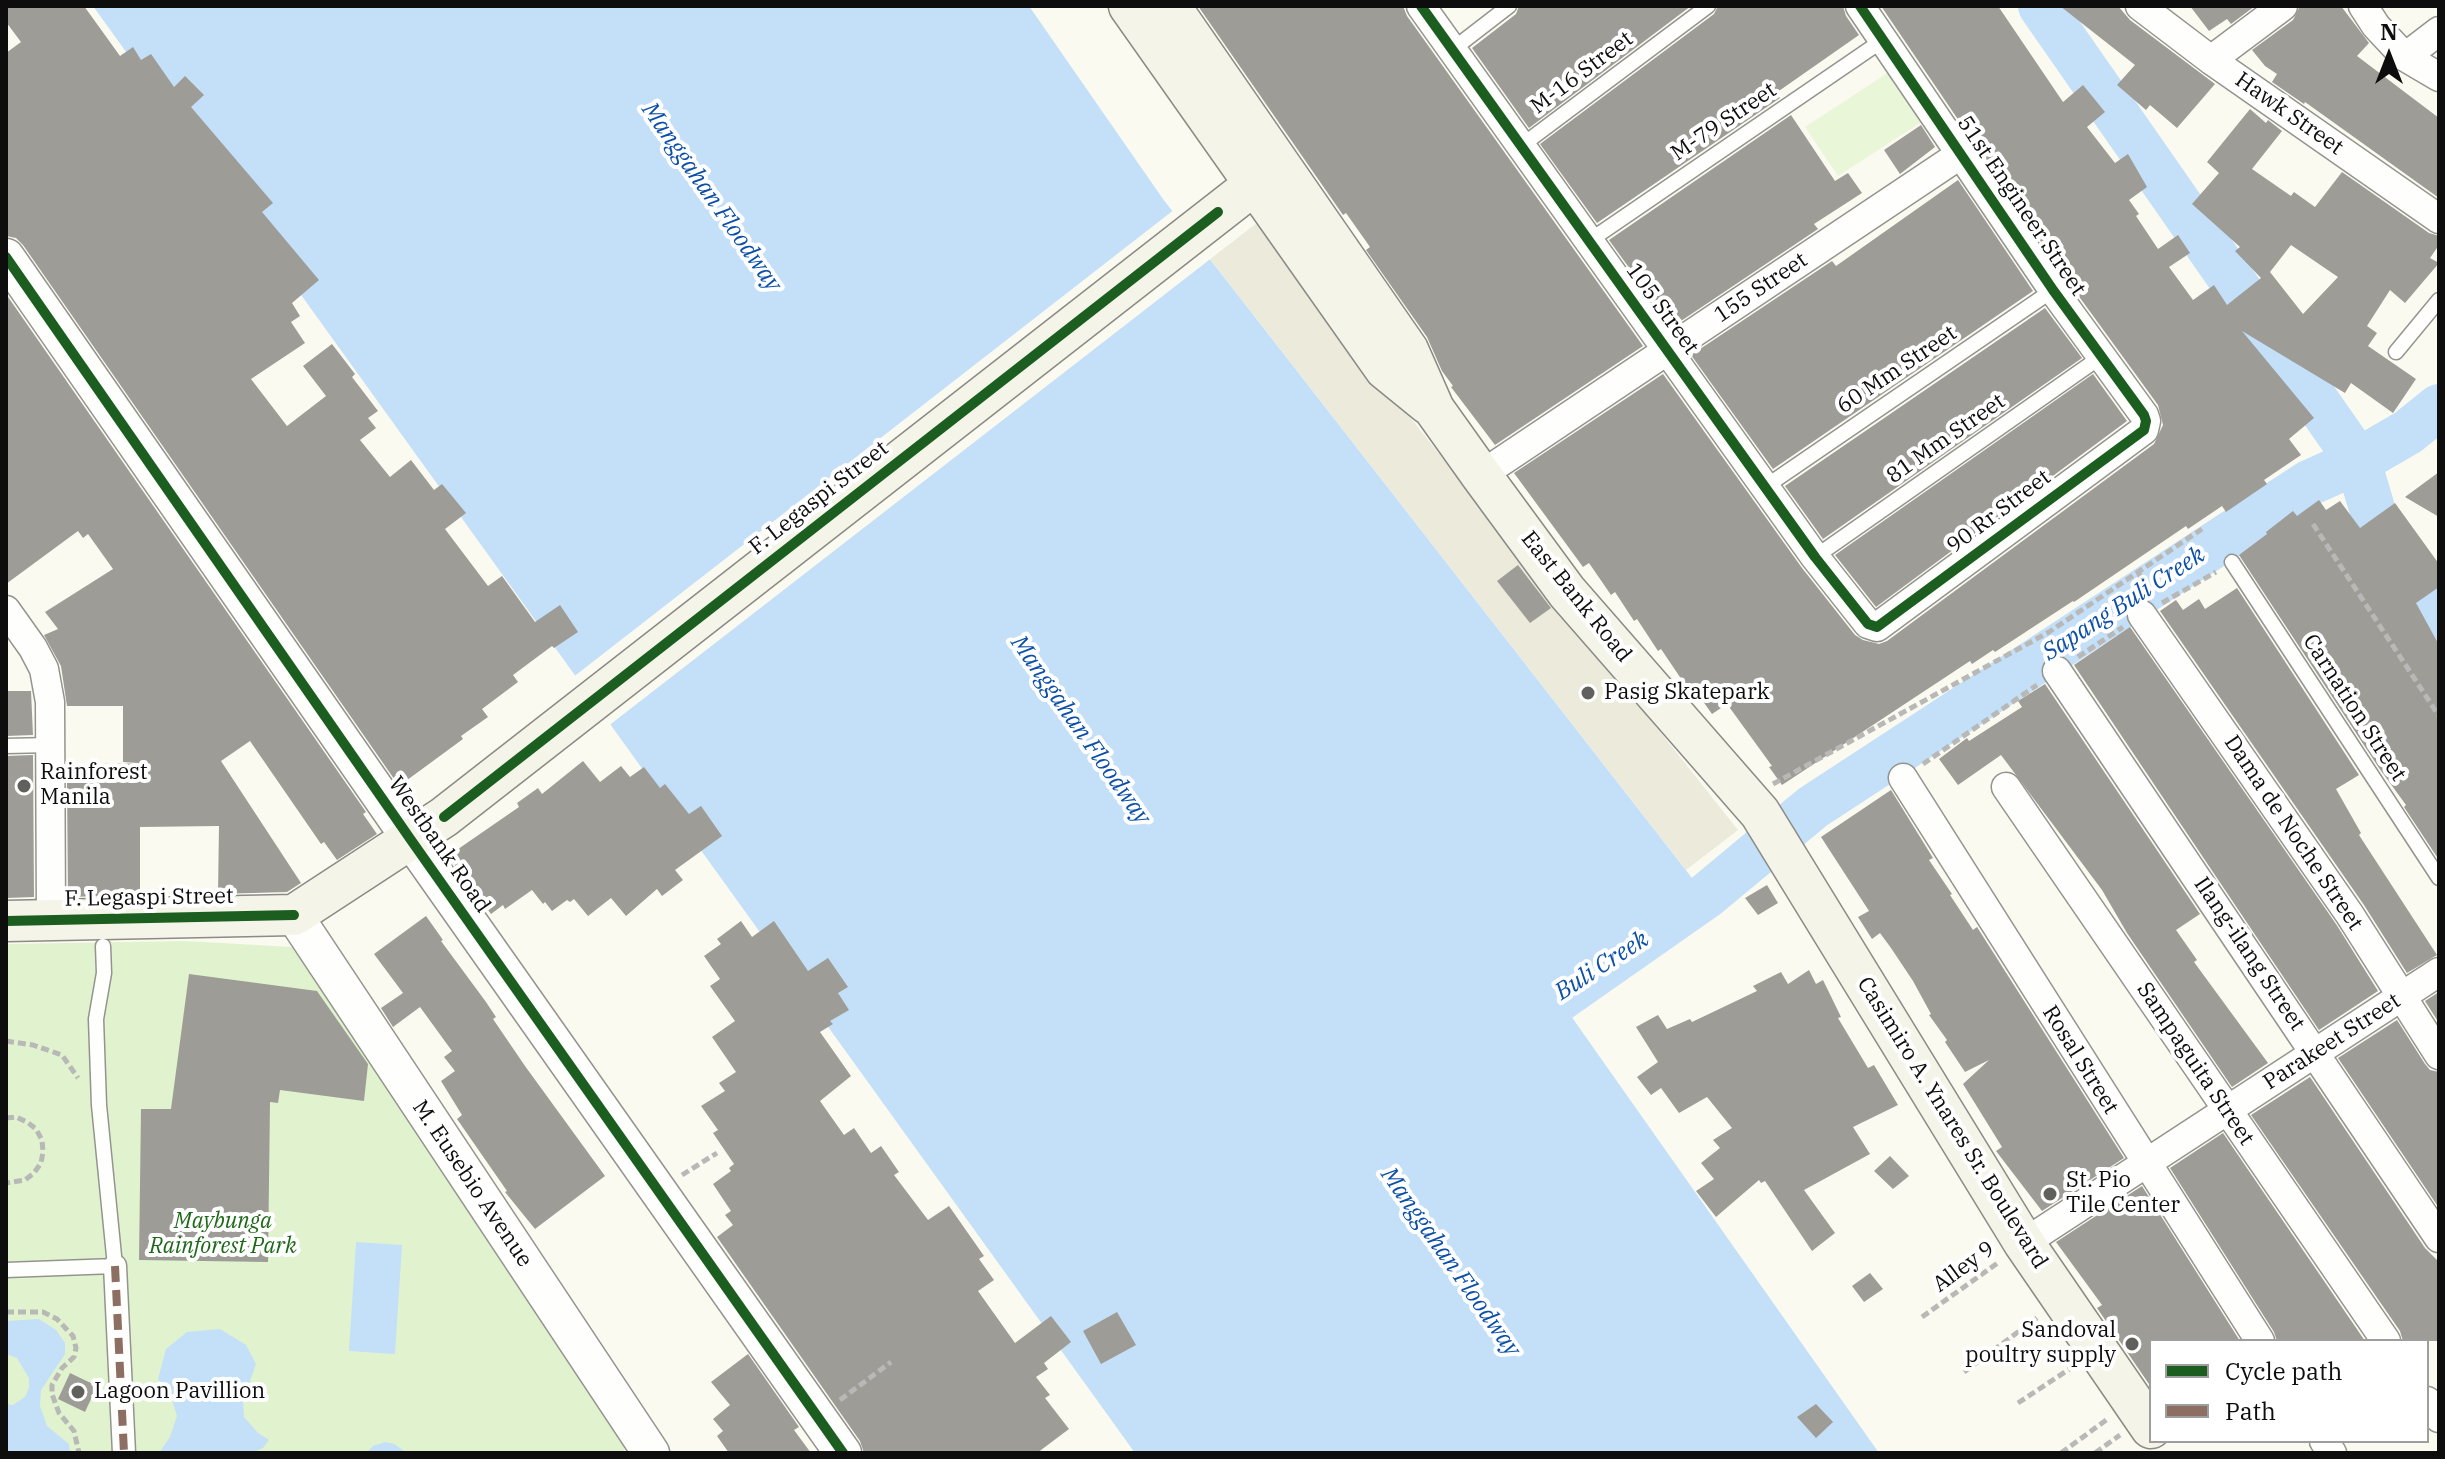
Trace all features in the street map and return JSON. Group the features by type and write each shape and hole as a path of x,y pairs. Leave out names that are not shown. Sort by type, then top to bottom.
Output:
{"main road":[{"name":"East Bank Road","path":"1129,6 1408,350 1434,409 1567,592 1754,806"},
{"name":"East Bank Road","path":"1170,6 1266,175"},
{"name":"F. Legaspi Street","path":"6,921 294,915 411,840 464,801 1266,175"},
{"name":"Casimiro A. Ynares Sr. Boulevard","path":"1754,806 2024,1243 2141,1415"}],"street":[{"name":"105 Street","path":"1421,6 1815,557 1868,624 1877,627"},
{"name":"51st Engineer Street","path":"1860,6 2053,290 2144,415 2144,430"},
{"name":"Hawk Street","path":"2140,6 2211,60 2439,219"},
{"path":"2211,60 2283,6"},
{"path":"2363,6 2376,26 2405,57 2439,77"},
{"path":"2405,57 2439,31"},
{"name":"155 Street","path":"1481,475 1961,154"},
{"name":"Westbank Road","path":"6,257 411,840 843,1453"},
{"name":"90 Rr Street","path":"1877,627 2144,430"},
{"name":"Dama de Noche Street","path":"2146,605 2439,1055"},
{"path":"6,610 44,669 50,702 51,920"},
{"name":"Ilang-ilang Street","path":"2057,671 2439,1238"},
{"name":"Rosal Street","path":"1903,778 2259,1339"},
{"name":"Sampaguita Street","path":"2006,787 2385,1339"},
{"name":"M. Eusebio Avenue","path":"294,915 651,1453"},
{"name":"Parakeet Street","path":"2024,1243 2439,972"},
{"path":"115,1266 124,1453"}],"lane":[{"path":"1452,50 1509,6"},
{"name":"M-16 Street","path":"1521,146 1708,6"},
{"name":"M-79 Street","path":"1589,241 1883,40"},
{"name":"60 Mm Street","path":"1765,487 2053,290"},
{"path":"2396,352 2439,300"},
{"name":"81 Mm Street","path":"1815,557 2102,356"},
{"name":"Carnation Street","path":"2232,562 2439,878"},
{"path":"6,746 51,759 134,772"},
{"path":"6,1270 115,1266 100,1104 96,1019 104,973 103,946"}],"path":[{"path":"2313,524 2439,716"},
{"path":"1754,806 2049,632 2202,529"},
{"path":"2139,574 2146,605"},
{"path":"6,1041 33,1045 62,1055 100,1104"},
{"path":"6,1118 16,1117 36,1129 42,1140 43,1152 41,1163 34,1173 25,1180 6,1183"},
{"path":"658,1191 717,1153"},
{"path":"1964,1372 2062,1299"},
{"path":"6,1312 43,1312 57,1319 73,1336 76,1348 74,1357 62,1368 52,1385 52,1394 59,1413 74,1431 79,1453"},
{"path":"2018,1403 2097,1351"},
{"path":"817,1417 891,1362"},
{"path":"2061,1453 2141,1415"}],"green space":[{"path":"1895,68 1928,118 1838,176 1805,127"},
{"name":"Maybunga Rainforest Park","path":"186,941 292,947 626,1444 623,1453 6,1453 6,944"}],"shaded area":[{"path":"1257,223 1367,381 1405,411 1738,830 1686,870 1210,259"}],"water":[{"path":"93,6 1029,6 1163,199 1706,896 1559,999 1879,1453 1135,1453"},
{"path":"356,1242 402,1245 395,1354 349,1351"},
{"path":"39,1319 56,1330 65,1343 65,1354 41,1390 40,1406 47,1426 69,1444 70,1453 6,1453 6,1404 13,1405 25,1397 29,1378 17,1358 6,1354 6,1321"},
{"path":"220,1329 246,1345 256,1364 243,1401 244,1417 269,1440 263,1448 251,1453 159,1453 170,1437 177,1416 170,1393 158,1379 166,1349 187,1332"},
{"path":"385,1442 407,1453 366,1453 373,1446"}],"pier":[{"path":"1175,209 1213,257 607,727 572,678"}],"building":[{"path":"6,6 84,6 120,56 133,47 141,60 151,54 174,87 185,76 204,95 191,107 273,203 262,212 319,280 292,303 300,316 291,322 305,343 251,379 287,426 326,396 303,366 332,344 378,411 368,418 376,428 360,440 390,477 411,460 434,490 442,484 466,513 445,529 488,586 502,576 535,622 560,605 578,632 554,648 552,646 513,675 518,682 482,709 488,717 399,786 23,245 16,238 6,236 6,53 21,42 6,22"},
{"path":"1198,6 1403,6 1407,16 1643,346 1495,445 1451,387 1427,337 1366,250 1370,247 1346,213 1343,215"},
{"path":"1519,6 1691,6 1529,128 1472,48 1516,14"},
{"path":"1718,6 1843,6 1859,35 1776,93 1780,98 1597,223 1540,144 1714,14"},
{"path":"1881,6 1998,6 2063,102 2083,85 2105,112 2087,127 2115,163 2128,154 2147,187 2129,200 2139,214 2136,216 2158,249 2178,235 2190,253 2169,267 2193,300 2214,285 2227,305 2261,278 2235,251 2240,247 2192,204 2219,173 2207,162 2250,109 2266,123 2268,120 2282,131 2252,169 2291,196 2294,192 2315,207 2342,172 2429,233 2439,236 2439,245 2430,258 2439,263 2405,303 2390,290 2367,326 2377,333 2368,346 2416,379 2393,413 2351,383 2345,393 2242,331 2314,418 2289,439 2301,455 2264,480 2267,484 2226,512 2222,506 2188,529 2186,526 2074,602 1995,652 1993,650 1972,664 1970,661 1782,785 1769,767 1772,766 1727,704 1712,714 1690,683 1686,686 1615,592 1611,595 1589,563 1583,567 1514,473 1663,374 1802,568 1855,635 1879,644 2154,444 2163,425 2158,405 2067,280","holes":["2291,245 2338,277 2303,314 2270,272"]},
{"path":"2060,6 2118,6 2130,20 2215,84 2177,128 2150,105 2146,110 2117,85 2135,65"},
{"path":"2190,6 2255,6 2231,24 2227,19 2209,31"},
{"path":"2300,6 2341,6 2369,43 2357,56 2439,118 2439,198 2272,82 2277,74 2265,66 2252,50 2293,20"},
{"path":"1791,115 1835,181 1848,173 1862,193 1814,224 1818,229 1672,327 1609,240"},
{"path":"1921,125 1935,147 1900,174 1884,150"},
{"path":"1958,180 2033,291 1773,469 1691,355 1832,261 1836,266"},
{"path":"6,294 366,812 363,814 377,834 337,860 324,842 321,844 250,741 221,761 301,883 287,892 218,894 219,826 140,827 140,895 68,897 67,783 134,782 142,778 144,771 138,763 123,762 123,706 67,706 61,666 44,635 58,629 45,612 113,569 88,534 83,538 78,531 6,584"},
{"path":"2045,308 2082,358 1823,539 1785,486"},
{"path":"2093,374 2127,421 1876,607 1835,555"},
{"path":"2439,472 2439,517 2405,497"},
{"path":"2319,500 2326,510 2340,501 2360,528 2395,503 2439,564 2439,587 2416,603 2439,645 2439,860 2404,807 2406,805 2239,555 2293,511 2297,516"},
{"path":"1518,565 1551,608 1530,623 1497,581"},
{"path":"2237,588 2359,775 2336,789 2361,833 2359,835 2437,955 2407,973 2364,905 2160,611 2176,600 2183,610 2199,599 2205,609"},
{"path":"2130,627 2336,924 2378,991 2319,1030 2074,665"},
{"path":"2045,684 2200,914 2176,930 2197,960 2194,962 2268,1063 2232,1087 2127,933 2102,890 2001,755 1958,785 1939,759 1967,738 1969,741 2022,707 2018,701"},
{"path":"6,691 31,691 33,735 6,736"},
{"path":"33,755 34,897 6,898 6,756"},
{"path":"583,761 600,782 621,766 630,777 644,767 660,788 665,784 689,814 701,806 722,836 675,870 683,880 662,896 657,889 626,916 611,898 588,916 574,899 570,902 567,900 552,911 532,890 505,909 503,905 491,914 448,856 519,807 517,803 538,788 542,794"},
{"path":"1891,790 1933,858 1929,860 1950,895 1973,930 1977,927 2124,1158 2042,1211 1996,1151 2002,1147 1963,1084 1989,1060 1965,1072 1891,948 1880,933 1872,939 1858,917 1869,911 1821,837"},
{"path":"1767,885 1778,903 1758,915 1745,898"},
{"path":"426,916 496,1017 493,1019 525,1066 605,1176 535,1229 505,1192 457,1119 462,1115 441,1081 455,1071 444,1057 452,1051 420,1007 393,1027 381,1008 403,993 374,954"},
{"path":"741,921 752,937 774,921 808,971 828,958 848,987 838,993 849,1010 830,1021 833,1024 820,1032 851,1076 820,1101 844,1135 854,1128 871,1153 881,1146 899,1172 894,1175 928,1220 949,1206 984,1256 979,1259 994,1280 978,1291 1015,1343 1051,1316 1071,1342 1044,1363 1048,1369 1036,1377 1050,1395 1045,1398 1069,1429 1037,1453 864,1453 860,1441 717,1237 733,1225 725,1215 731,1211 713,1184 731,1171 729,1168 734,1164 713,1133 718,1130 701,1106 725,1091 719,1083 736,1072 712,1037 735,1021 710,986 720,979 704,956 721,944 717,939"},
{"path":"1809,970 1816,984 1823,980 1841,1017 1838,1018 1868,1068 1874,1065 1898,1105 1853,1127 1870,1154 1804,1190 1835,1233 1812,1251 1765,1181 1761,1183 1759,1180 1716,1217 1696,1191 1714,1179 1701,1163 1720,1148 1713,1140 1732,1128 1707,1097 1679,1113 1661,1088 1651,1095 1637,1077 1658,1062 1636,1027 1658,1015 1667,1029 1690,1019 1692,1022 1757,991 1753,986 1781,972 1788,984"},
{"path":"189,974 317,991 368,1064 364,1101 280,1090 278,1103 270,1102 268,1262 139,1260 141,1109 171,1109"},
{"path":"2439,992 2439,1023 2425,1001"},
{"path":"2397,1020 2425,1064 2430,1070 2439,1072 2439,1208 2338,1058"},
{"path":"2310,1077 2425,1248 2439,1262 2439,1341 2402,1339 2400,1331 2251,1115"},
{"path":"2223,1133 2364,1339 2276,1339 2170,1168"},
{"path":"1890,1156 1909,1176 1893,1189 1874,1171"},
{"path":"2142,1186 2239,1339 2149,1339 2149,1384 2097,1308 2102,1305 2056,1242"},
{"path":"1870,1273 1883,1289 1864,1302 1852,1286"},
{"path":"1117,1312 1136,1345 1101,1364 1083,1331"},
{"path":"748,1354 799,1427 794,1430 811,1453 729,1453 717,1436 723,1431 713,1419 730,1405 711,1382"},
{"name":"Lagoon Pavillion","path":"70,1373 97,1386 85,1412 58,1399"},
{"path":"1816,1404 1833,1422 1816,1438 1797,1417"}],"waterway":[{"path":"2041,6 2358,461 2381,539 2439,618"},
{"name":"Sapang Buli Creek","path":"1502,1011 1559,999 1706,896 1813,807 2309,483 2358,461 2408,432 2439,407"}],"marked path":[{"path":"115,1266 124,1453"}],"cycle path":[{"path":"1421,6 1815,557 1868,624 1877,627 2144,430 2146,421 1860,6"},
{"path":"444,817 1218,212"},
{"path":"6,257 411,840 843,1453"},
{"path":"6,921 294,915"}],"place":[{"name":"Pasig Skatepark","path":"1588,693"},
{"name":"Rainforest Manila","path":"24,786"},
{"name":"St. Pio Tile Center","path":"2050,1194"},
{"name":"Sandoval poultry supply","path":"2132,1344"},
{"name":"Lagoon Pavillion","path":"78,1392"}],"water label":[{"name":"Manggahan Floodway","path":"711,197"},
{"name":"Manggahan Floodway","path":"1080,730"},
{"name":"Buli Creek","path":"1602,966"},
{"name":"Manggahan Floodway","path":"1450,1262"}]}
